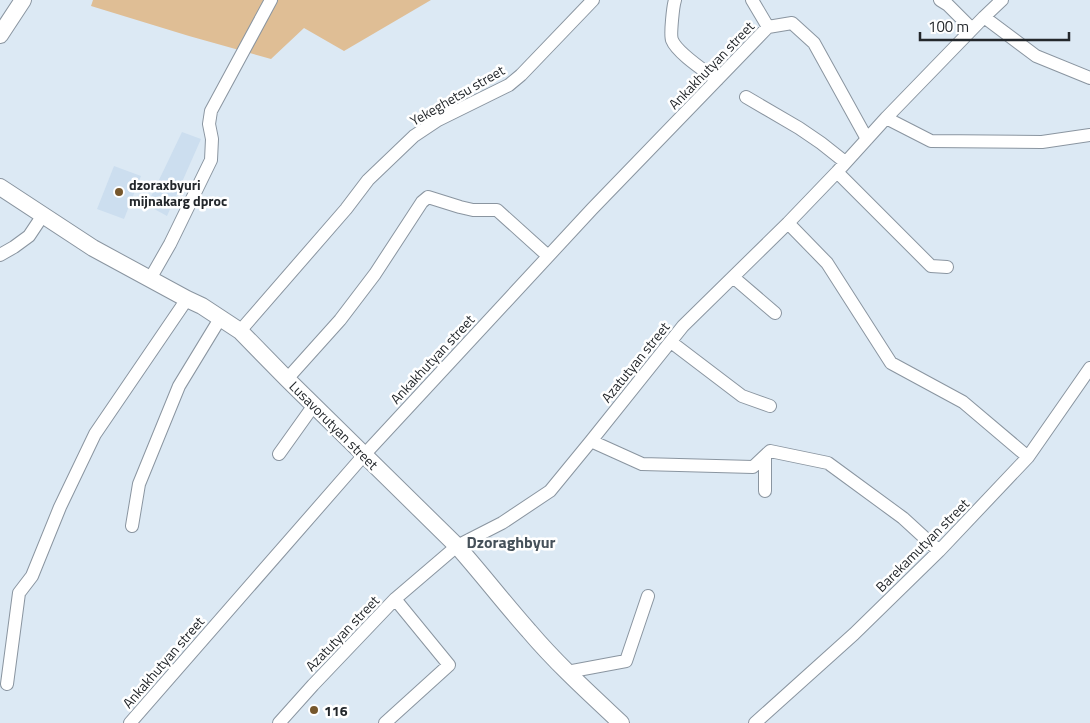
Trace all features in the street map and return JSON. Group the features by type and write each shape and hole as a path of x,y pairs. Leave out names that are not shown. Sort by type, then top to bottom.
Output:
{"main road":[{"path":"0,35 23,0"},
{"name":"Lusavorutyan street","path":"0,187 93,248 202,306 240,331 457,546 529,631 567,672 621,723"}],"street":[{"path":"150,279 170,244 211,160 212,139 209,124 211,111 271,0"},
{"name":"Yekeghetsu street","path":"240,331 346,209 368,180 414,136 438,120 509,85 521,75 593,0"},
{"path":"675,0 671,39 680,51 717,80"},
{"path":"752,0 768,27 792,23 814,43 867,139"},
{"path":"940,0 948,5 972,29"},
{"name":"Azatutyan street","path":"279,723 395,599 457,546 502,523 550,491 683,326 788,223 886,118 1002,0"},
{"path":"984,17 1036,56 1090,78"},
{"name":"Ankakhutyan street","path":"130,723 364,455 592,208 768,27"},
{"path":"746,97 799,128 841,167 931,266 947,266"},
{"path":"886,118 930,142 1042,142 1090,135"},
{"path":"287,379 340,320 375,274 422,202 428,197 473,210 497,210 548,256"},
{"path":"0,256 29,236 43,215"},
{"path":"788,223 827,263 891,363 963,402 1028,457"},
{"path":"733,278 775,313"},
{"path":"6,684 19,593 32,576 60,507 95,434 187,299"},
{"path":"132,526 139,484 179,386 221,318"},
{"path":"671,342 742,396 770,406"},
{"name":"Barekamutyan street","path":"755,723 854,634 939,551 1028,457 1090,368"},
{"path":"279,454 314,405"},
{"path":"591,442 642,464 753,467 770,451 828,463 903,518 939,551"},
{"path":"765,456 765,492"},
{"path":"567,672 626,661 648,596"},
{"path":"384,723 449,665 395,599"}],"shaded area":[{"path":"93,0 431,0 344,51 304,28 271,59 91,6"},
{"path":"182,132 201,139 167,216 147,205"},
{"name":"dzoraxbyuri mijnakarg dproc","path":"114,166 141,176 124,219 97,209"}],"place":[{"name":"dzoraxbyuri mijnakarg dproc","path":"119,192"},
{"name":"116","path":"314,710"}],"district":[{"name":"Dzoraghbyur","path":"511,542"}]}
